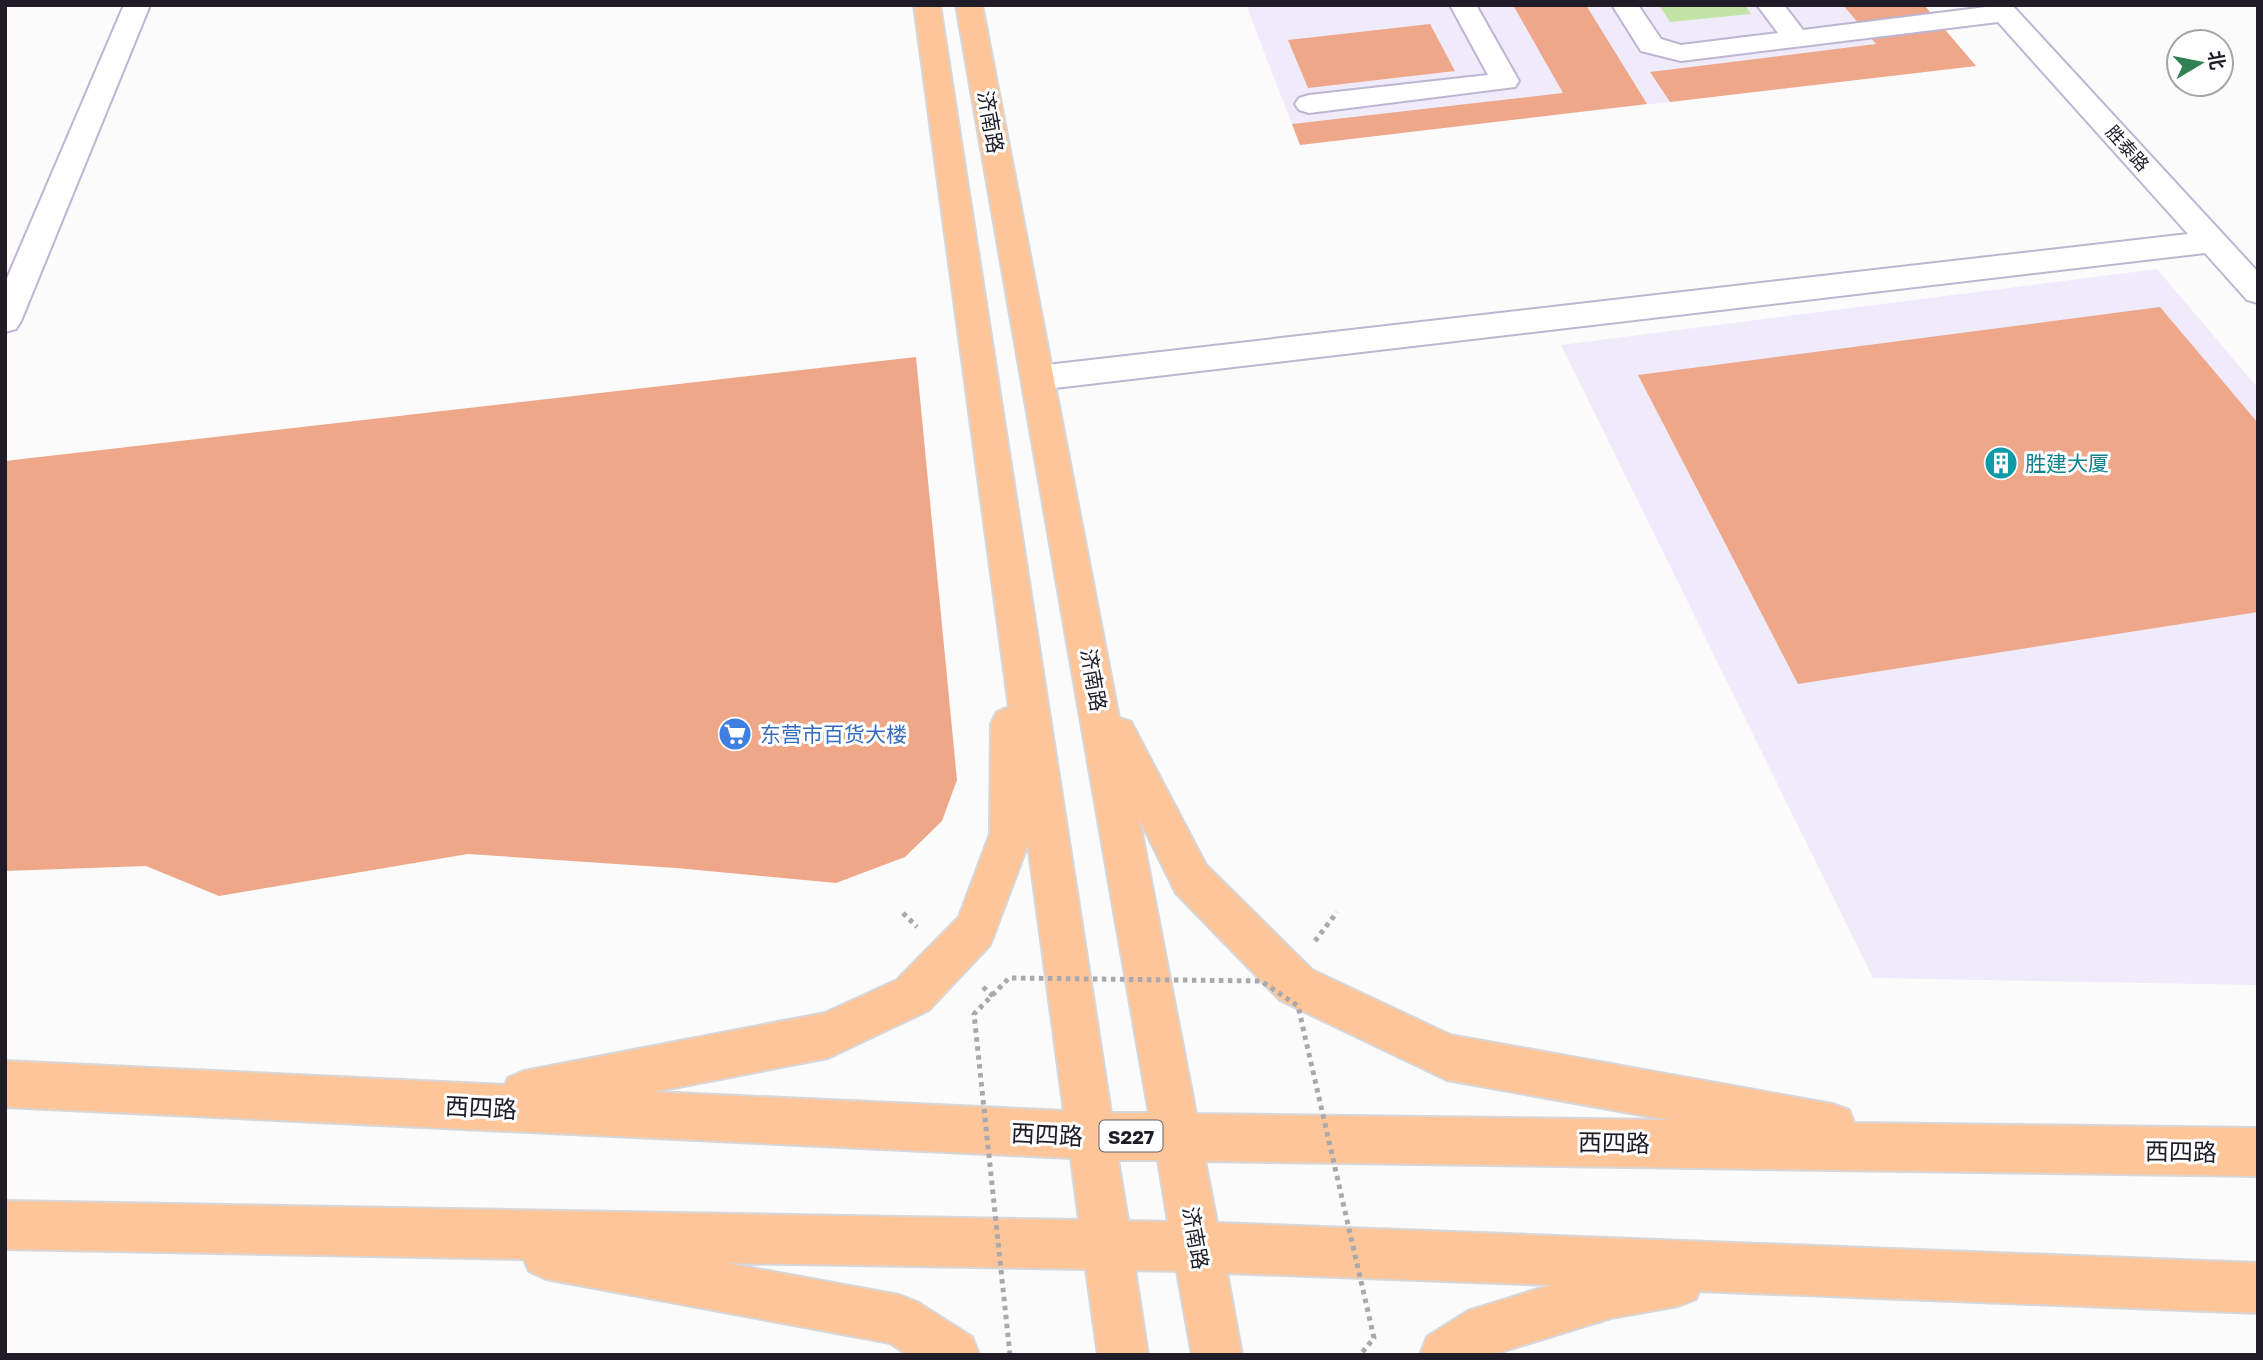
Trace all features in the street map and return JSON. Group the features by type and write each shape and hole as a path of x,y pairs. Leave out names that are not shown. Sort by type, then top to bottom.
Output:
{"main road":[{"path":"926,5 1123,1355"},
{"name":"济南路","path":"969,5 1179,1135 1217,1355"},
{"path":"464,1106 828,1035 913,995 975,930 1011,834 1012,596"},
{"path":"1097,695 1191,879 1296,985 1447,1057 1941,1147"},
{"name":"西四路","path":"5,1084 1090,1136 1179,1135 2258,1152"},
{"path":"5,1225 1198,1247 2258,1287"},
{"path":"438,1234 899,1320 954,1355"},
{"path":"1445,1355 1486,1329 1586,1300 1611,1293 1754,1268"}],"street":[{"path":"5,321 137,5"},
{"path":"1309,104 1506,81 1463,5"},
{"path":"1625,5 1651,45 1681,53 2001,9"},
{"path":"1770,5 1796,39"},
{"name":"胜泰路","path":"2001,9 2258,292"},
{"path":"1038,378 2212,242"}],"path":[{"path":"1010,1355 974,1014 1009,978 1261,981 1298,1006 1374,1338 1360,1355"}],"shaded area":[{"path":"1246,5 1924,5 1976,66 1300,145"},
{"path":"2157,269 2258,388 2258,985 1873,978 1561,345"}],"green space":[{"path":"1659,5 1745,5 1751,14 1670,22"}],"building":[{"path":"1513,5 1586,5 1647,104 1300,145 1292,124 1563,93"},
{"path":"1843,5 1924,5 1976,66 1670,102 1650,72 1876,44"},
{"path":"1430,24 1455,71 1308,88 1288,40"},
{"path":"2160,307 2258,423 2258,612 1798,684 1638,375"},
{"path":"916,357 957,780 942,821 905,857 836,883 676,868 468,854 219,896 146,866 5,871 5,461"}],"place":[{"name":"胜建大厦","path":"2001,463"},
{"name":"东营市百货大楼","path":"735,734"}]}
